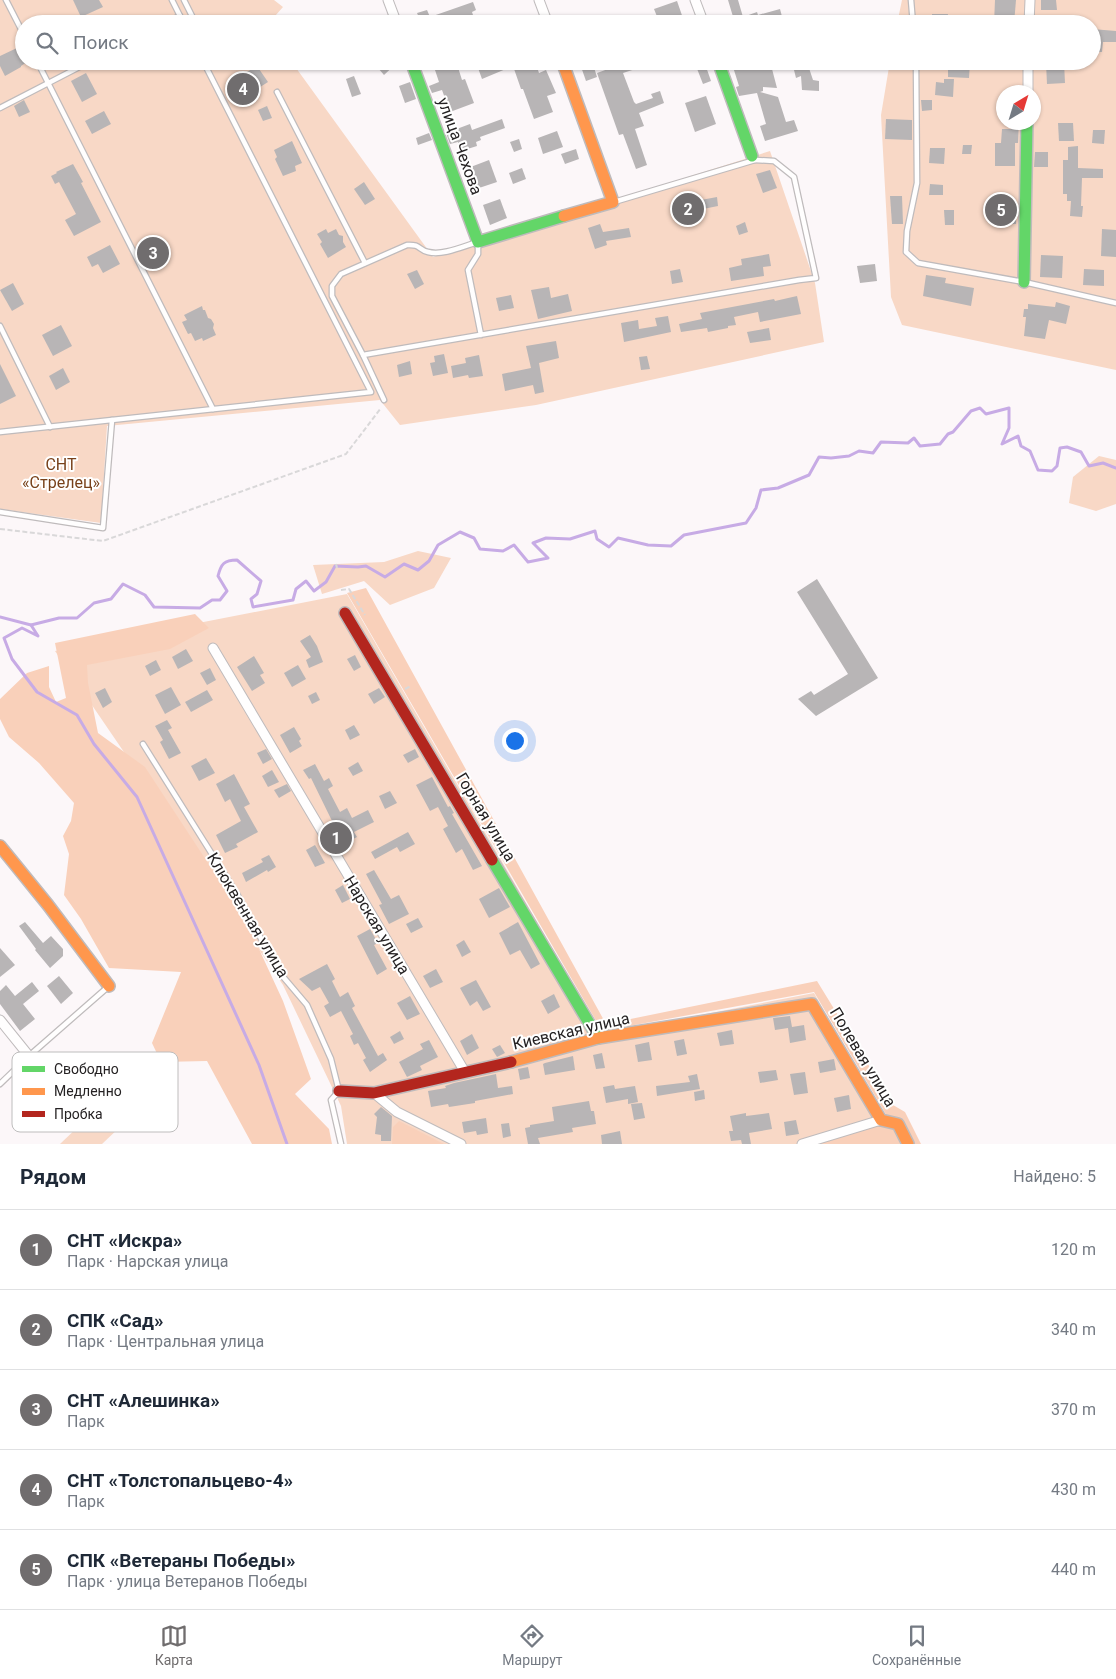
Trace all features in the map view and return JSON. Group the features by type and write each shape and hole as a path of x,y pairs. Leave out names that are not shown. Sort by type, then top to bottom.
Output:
{"street":[{"path":"388,0 394,15"},
{"path":"539,0 545,15"},
{"path":"696,0 701,15"},
{"path":"1029,15 1030,0"},
{"name":"улица Чехова","path":"414,70 478,242"},
{"path":"478,242 613,202 565,70"},
{"path":"721,70 754,158"},
{"path":"1028,70 1028,85"},
{"path":"1024,282 1027,130"},
{"name":"Горная улица","path":"345,613 598,1038"},
{"name":"Нарская улица","path":"213,648 465,1072"},
{"path":"0,846 48,905 109,986"},
{"name":"Киевская улица","path":"339,1091 374,1093 511,1062 598,1038 812,1004"},
{"name":"Полевая улица","path":"812,1004 881,1120 898,1124 908,1144"},
{"path":"0,1020 26,1052"},
{"path":"374,1093 397,1112 461,1144"},
{"path":"802,1144 881,1120"}],"lane":[{"path":"6,0 15,18"},
{"path":"172,0 180,15"},
{"path":"184,0 192,15"},
{"path":"911,0 912,15"},
{"path":"42,70 213,409"},
{"path":"0,108 73,70"},
{"path":"0,432 372,392 208,70"},
{"path":"916,70 917,183 907,230 906,252 918,263 1024,282 1116,303"},
{"path":"277,92 366,263"},
{"path":"363,355 816,278 794,177 774,161 754,158 613,202"},
{"path":"384,400 332,296 332,286 342,274 407,244 416,244 427,252 440,253 478,242 478,254 468,270 480,334"},
{"path":"0,326 50,427"},
{"path":"0,512 104,528 112,420"},
{"name":"Клюквенная улица","path":"142,744 237,894 279,972 307,1005 331,1059 339,1091"},
{"path":"34,1052 109,986"},
{"path":"0,1084 12,1072"},
{"path":"339,1091 331,1100 340,1144"}],"path":[{"path":"0,529 103,541 346,454 380,410 384,400"},
{"path":"336,564 338,568"},
{"path":"341,590 349,589 365,615"}],"green space":[{"name":"СНТ «Стрелец»","path":"0,0 274,0 283,7 276,15 15,15 15,70 298,70 433,257 770,151 815,283 824,342 536,405 400,425 380,400 107,426 101,523 0,509"},
{"path":"902,0 1116,0 1116,370 902,325 891,297 881,115 888,70 1101,70 1101,15 899,15"},
{"path":"1099,456 1116,460 1116,504 1096,511 1069,503 1073,477"},
{"path":"418,551 451,558 434,588 390,605 364,581 322,594 313,565 384,562"},
{"path":"347,594 602,1034 814,993 901,1144 347,1144 341,1106 283,985 55,651"},
{"path":"73,1132 115,1132 102,1144 60,1144"}],"shaded area":[{"path":"366,588 606,1024 817,981 893,1105 905,1112 921,1144 807,1144 888,1118 814,992 602,1031 347,593"},
{"path":"195,614 209,628 170,649 87,665 88,683 98,733 145,767 246,921 283,1001 311,1079 295,1094 329,1129 332,1144 252,1144 207,1061 178,1062 178,1052 156,1052 152,1043 181,972 109,968 81,919 64,895 69,854 63,836 71,821 74,803 39,763 9,737 0,719 0,699 27,673 49,666 49,687 56,702 66,698 55,643"},
{"path":"399,1121 444,1144 392,1144 393,1127"}],"building":[{"path":"73,0 99,0 103,7 85,15 80,15"},
{"path":"728,0 738,0 742,15 732,15"},
{"path":"995,0 1016,0 1015,15 994,15"},
{"path":"1041,0 1056,0 1057,10 1041,10"},
{"path":"677,1 682,15 656,15 654,9"},
{"path":"473,2 476,10 472,12 473,15 436,15"},
{"path":"780,9 782,15 758,15"},
{"path":"427,10 429,15 418,15 417,13"},
{"path":"932,14 948,14 948,15"},
{"path":"1101,30 1116,31 1116,42 1103,42 1102,52"},
{"path":"15,49 16,70 5,76 0,66 0,56"},
{"path":"250,70 260,70 268,82 243,98 232,81"},
{"path":"380,70 389,70 384,75"},
{"path":"435,70 459,70 462,80 465,79 474,103 450,112 442,90 432,93 429,86 439,82"},
{"path":"479,70 503,70 482,79"},
{"path":"514,70 538,70 539,73 546,70 556,93 547,96 553,112 534,119 523,89 521,89"},
{"path":"582,70 595,70 597,77 586,81"},
{"path":"605,70 632,70 623,73 636,104 653,98 651,94 660,91 664,103 639,113 644,126 635,129 647,165 636,169 623,134 619,135 597,73"},
{"path":"698,70 707,70 711,81 703,84"},
{"path":"734,70 772,70 777,88 763,87 763,91 760,92 778,97 786,122 794,120 798,131 765,141 760,126 766,124 757,93 739,96 736,87 739,86"},
{"path":"794,70 810,70 813,80 819,81 819,91 802,90 801,76 796,78"},
{"path":"948,70 969,70 969,78 948,77"},
{"path":"1046,70 1064,70 1065,83 1047,84"},
{"path":"86,73 97,94 82,102 71,81"},
{"path":"354,76 361,94 352,97 346,79"},
{"path":"944,79 954,79 953,97 935,95 936,82 944,83"},
{"path":"410,82 416,99 405,103 399,86"},
{"path":"706,96 716,124 695,132 685,103"},
{"path":"24,100 30,112 19,117 14,106"},
{"path":"921,100 932,100 932,110 922,111"},
{"path":"267,106 272,118 263,121 258,110"},
{"path":"104,111 111,124 92,134 85,121"},
{"path":"502,119 505,128 480,137 481,140 476,142 477,146 461,151 458,142 450,144 446,133 470,124 472,130"},
{"path":"886,119 912,120 912,140 885,139"},
{"path":"1058,123 1073,123 1074,141 1059,141"},
{"path":"1002,130 1019,130 1018,143 1015,143 1015,166 995,166 995,143 1001,143"},
{"path":"1093,130 1105,130 1104,144 1092,143"},
{"path":"557,131 563,147 543,154 538,138"},
{"path":"429,133 432,140 418,145 416,138"},
{"path":"519,139 522,149 514,152 510,142"},
{"path":"292,141 302,163 295,166 296,171 283,176 275,159 277,157 274,150"},
{"path":"963,145 972,145 971,154 962,154"},
{"path":"1078,146 1078,168 1103,169 1103,178 1082,178 1082,217 1070,216 1071,201 1067,201 1067,194 1063,194 1063,160 1068,160 1068,147"},
{"path":"930,148 945,148 944,164 929,163"},
{"path":"576,149 579,159 565,164 561,154"},
{"path":"1035,152 1048,152 1048,167 1034,167"},
{"path":"489,160 497,182 476,189 468,168"},
{"path":"73,164 101,222 74,236 65,220 76,214 59,182 55,184 51,176"},
{"path":"522,168 526,179 513,184 509,173"},
{"path":"770,170 777,188 763,193 756,174"},
{"path":"364,182 375,199 365,205 354,189"},
{"path":"930,184 943,185 943,195 929,195"},
{"path":"890,196 902,196 903,224 892,224"},
{"path":"717,197 718,206 703,209 701,200"},
{"path":"500,199 507,218 490,225 483,205"},
{"path":"944,210 954,210 954,225 945,225"},
{"path":"1000,210 1016,210 1016,224 1000,224"},
{"path":"745,222 748,232 739,235 736,226"},
{"path":"600,224 603,232 629,228 631,237 606,241 607,245 595,249 588,228"},
{"path":"326,229 328,233 336,229 339,235 343,236 343,242 346,247 328,258 317,234"},
{"path":"1102,229 1116,230 1116,257 1101,256"},
{"path":"110,245 120,264 103,273 98,264 92,267 87,257"},
{"path":"769,254 771,266 763,267 764,276 731,281 729,268 742,265 741,259"},
{"path":"1041,255 1063,256 1062,278 1040,277"},
{"path":"875,264 877,281 860,283 857,266"},
{"path":"680,269 683,282 672,284 670,271"},
{"path":"1084,269 1104,270 1104,286 1083,285"},
{"path":"417,270 424,284 415,289 407,274"},
{"path":"926,275 946,278 945,283 974,288 971,306 923,296"},
{"path":"13,283 24,304 12,311 0,290"},
{"path":"549,287 551,298 568,294 572,311 538,319 531,290"},
{"path":"511,295 514,308 499,311 496,298"},
{"path":"797,296 801,314 760,322 758,312 734,317 736,325 728,326 728,328 708,332 707,328 681,332 679,324 702,319 700,313"},
{"path":"1056,302 1070,306 1066,324 1049,320 1045,339 1024,336 1026,317 1023,317 1024,309 1028,309 1028,304 1055,307"},
{"path":"202,306 208,318 214,324 213,328 216,335 203,341 202,338 195,341 191,333 188,334 182,322 187,320 184,315"},
{"path":"668,316 671,332 624,342 621,323 638,320 639,329 657,326 655,318"},
{"path":"61,325 72,346 53,356 42,335"},
{"path":"769,328 771,340 750,343 747,332"},
{"path":"556,341 559,358 539,363 544,392 535,394 533,385 505,391 502,374 531,368 526,346"},
{"path":"444,354 448,373 433,376 430,363 435,362 434,356"},
{"path":"479,355 483,376 469,378 468,375 453,378 451,366 466,363 465,358"},
{"path":"647,356 650,369 641,370 639,357"},
{"path":"410,361 412,374 399,377 397,365"},
{"path":"0,364 16,396 0,404"},
{"path":"63,368 70,382 56,390 49,376"},
{"path":"817,579 878,678 816,716 798,699 811,691 814,695 848,674 797,592"},
{"path":"310,635 317,646 323,662 309,668 306,660 311,657 300,641"},
{"path":"186,649 193,661 178,669 172,657"},
{"path":"355,655 361,667 354,671 347,659"},
{"path":"254,656 264,673 260,675 265,683 252,691 237,667"},
{"path":"156,660 161,670 150,676 145,666"},
{"path":"298,665 306,679 292,687 284,673"},
{"path":"210,668 216,680 207,685 200,673"},
{"path":"171,687 181,705 165,714 155,695"},
{"path":"105,688 112,702 103,708 95,693"},
{"path":"379,688 385,697 374,704 368,694"},
{"path":"207,690 213,700 191,712 185,702"},
{"path":"316,692 320,700 312,704 308,696"},
{"path":"167,720 172,728 168,730 181,753 169,759 160,742 163,740 155,726"},
{"path":"354,725 360,735 350,740 345,730"},
{"path":"294,727 301,739 299,741 302,746 290,753 280,735"},
{"path":"266,749 272,759 263,764 257,753"},
{"path":"415,749 419,757 408,763 403,755"},
{"path":"206,758 215,773 199,781 191,766"},
{"path":"358,762 363,771 353,776 348,768"},
{"path":"315,764 324,781 329,778 333,786 328,789 340,812 347,808 352,818 368,810 374,822 354,832 357,837 343,844 336,832 331,834 327,826 333,823 311,778 309,779 303,770"},
{"path":"272,770 279,782 268,787 262,776"},
{"path":"234,774 250,804 244,807 258,832 236,844 238,847 225,853 216,835 241,821 230,799 225,802 216,784"},
{"path":"432,777 448,807 450,806 454,813 452,814 482,866 473,870 462,849 456,853 443,829 448,826 438,807 430,811 416,785"},
{"path":"287,784 291,791 279,798 274,790"},
{"path":"390,791 397,803 385,809 379,796"},
{"path":"408,832 415,844 400,852 397,847 375,859 371,852"},
{"path":"315,845 325,863 315,867 306,850"},
{"path":"269,855 276,867 246,882 242,873 263,862 261,859"},
{"path":"374,870 391,899 399,895 409,914 389,924 379,905 382,904 366,874"},
{"path":"343,885 350,899 342,903 335,890"},
{"path":"499,888 510,907 489,918 479,899"},
{"path":"418,918 423,927 411,933 406,924"},
{"path":"25,922 43,943 51,936 63,949 63,956 50,968 19,926"},
{"path":"518,922 540,964 531,969 520,950 510,955 499,933"},
{"path":"370,929 378,943 374,945 387,969 377,975 357,936"},
{"path":"464,940 471,952 462,957 456,945"},
{"path":"0,948 15,965 0,977"},
{"path":"327,964 335,979 332,981 340,997 348,992 355,1006 352,1008 378,1056 383,1053 387,1060 370,1072 363,1060 366,1058 358,1043 354,1045 350,1036 353,1034 341,1011 330,1017 324,1006 329,1003 320,987 312,991 299,979"},
{"path":"436,969 443,982 430,988 423,976"},
{"path":"59,976 73,993 61,1004 47,986"},
{"path":"476,980 491,1007 483,1011 477,1001 470,1006 460,988"},
{"path":"32,982 39,991 23,1004 35,1019 20,1031 0,1004 0,991 6,985 15,996"},
{"path":"554,994 560,1007 548,1014 541,1001"},
{"path":"410,996 420,1014 407,1020 397,1003"},
{"path":"790,1016 792,1027 804,1025 806,1040 790,1043 788,1028 775,1030 773,1018"},
{"path":"732,1030 734,1044 720,1046 717,1033"},
{"path":"400,1031 404,1039 394,1044 390,1037"},
{"path":"472,1034 479,1048 467,1055 460,1041"},
{"path":"684,1039 687,1054 677,1056 674,1041"},
{"path":"429,1040 438,1057 420,1066 422,1070 407,1077 399,1062 423,1049 420,1044"},
{"path":"649,1042 652,1060 638,1062 635,1045"},
{"path":"500,1045 505,1053 497,1057 492,1049"},
{"path":"602,1053 605,1068 596,1069 593,1055"},
{"path":"573,1056 575,1070 545,1075 543,1064"},
{"path":"834,1059 836,1070 820,1073 818,1062"},
{"path":"528,1067 530,1078 520,1080 518,1069"},
{"path":"776,1070 778,1080 760,1083 758,1072"},
{"path":"805,1072 808,1093 794,1095 790,1074"},
{"path":"496,1074 498,1088 512,1086 513,1094 475,1101 475,1103 449,1107 448,1104 431,1107 428,1091"},
{"path":"697,1074 700,1089 657,1096 656,1086 690,1082 688,1076"},
{"path":"614,1085 615,1089 635,1086 638,1102 628,1104 628,1099 606,1103 603,1087"},
{"path":"704,1090 705,1099 695,1101 694,1092"},
{"path":"849,1095 851,1109 837,1112 834,1098"},
{"path":"589,1101 591,1111 594,1111 596,1124 572,1128 573,1132 538,1138 540,1144 528,1144 525,1128 530,1127 530,1125 554,1121 552,1107"},
{"path":"642,1103 645,1118 634,1120 631,1104"},
{"path":"381,1107 392,1116 391,1141 381,1141 381,1135 375,1134 377,1117 374,1114"},
{"path":"746,1113 746,1116 769,1113 772,1129 749,1133 751,1144 742,1144 741,1140 731,1141 729,1131 733,1131 730,1116"},
{"path":"486,1118 488,1133 477,1135 476,1131 464,1133 462,1122"},
{"path":"796,1120 799,1134 786,1136 784,1122"},
{"path":"509,1123 511,1136 503,1138 501,1124"},
{"path":"620,1131 622,1144 602,1144 601,1135"}],"waterway":[{"path":"0,617 31,625 59,618 77,618 94,603 111,599 123,584 145,595 154,607 200,608 212,600 220,600 227,591 218,576 220,568 226,562 233,560 237,560 261,581 257,594 251,599 253,607 293,600 296,589 306,581 314,591 326,582 335,566 366,566 385,577 404,564 418,570 429,561 438,545 460,532 474,538 480,549 503,551 514,545 528,562 548,558 533,543 546,538 570,539 595,531 597,539 609,547 618,538 648,545 671,546 684,535 746,523 756,508 761,490 778,488 809,475 819,457 849,456 859,451 873,453 881,442 908,443 914,438 920,446 940,444 971,411 980,408 986,414 1009,408 1009,428 1002,444 1018,436 1021,446 1030,451 1038,470 1052,471 1057,466 1060,448 1067,447 1081,452 1089,466 1103,463 1116,468"},
{"path":"31,625 38,636 22,628 4,638 12,659 37,692 77,715 94,744 137,797 259,1065 287,1144"}],"traffic: fast":[{"path":"414,70 478,242 564,216"},
{"path":"721,70 752,156"},
{"path":"1024,282 1027,130"},
{"path":"492,860 598,1038"}],"traffic: slow":[{"path":"564,216 613,202 565,70"},
{"path":"0,846 48,905 109,986"},
{"path":"511,1062 598,1038 812,1004 881,1120 898,1124 908,1144"}],"traffic: jam":[{"path":"345,613 492,860"},
{"path":"339,1091 374,1093 511,1062"}],"place":[{"name":"СНТ «Толстопальцево-4»","path":"243,89"},
{"name":"СПК «Сад»","path":"688,209"},
{"name":"СПК «Ветераны Победы»","path":"1001,210"},
{"name":"СНТ «Алешинка»","path":"153,253"},
{"name":"СНТ «Искра»","path":"336,838"}]}
